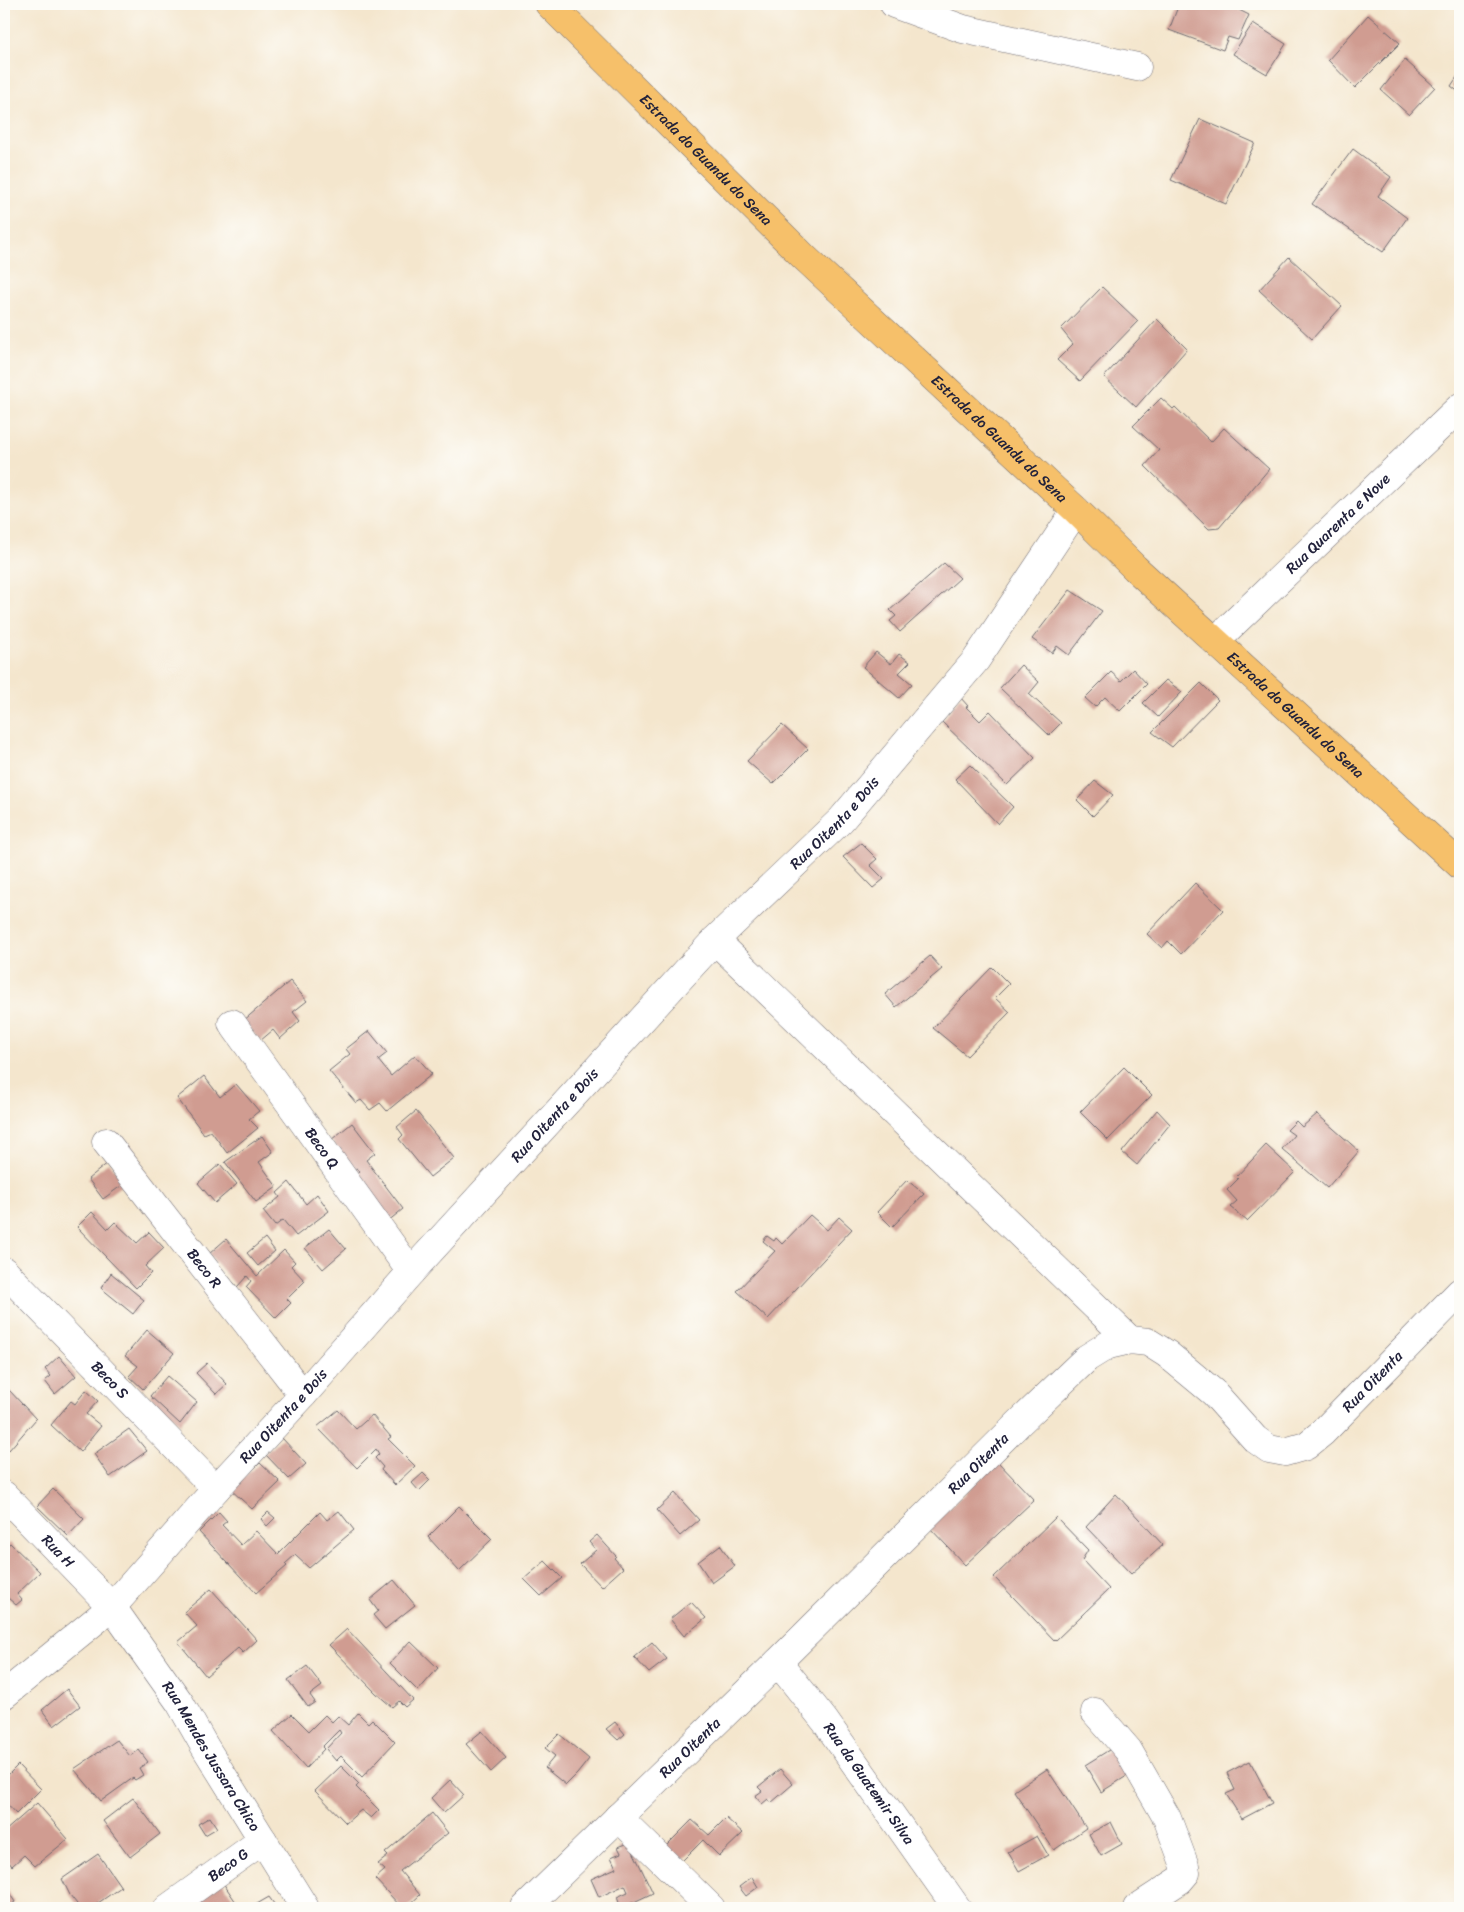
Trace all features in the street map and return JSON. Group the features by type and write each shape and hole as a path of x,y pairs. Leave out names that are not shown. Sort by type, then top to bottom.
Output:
{"main road":[{"name":"Estrada do Guandu do Sena","path":"549,4 804,257 1076,510 1135,568 1460,865"}],"street":[{"path":"894,4 963,29 1137,66"},
{"name":"Rua Quarenta e Nove","path":"1215,641 1460,407"},
{"name":"Rua Oitenta e Dois","path":"4,1696 112,1607 411,1272 715,940 841,820 976,660 1076,510"},
{"path":"715,940 1130,1340"},
{"name":"Beco Q","path":"232,1023 411,1272"},
{"name":"Beco R","path":"106,1142 303,1395"},
{"name":"Beco S","path":"4,1271 216,1489"},
{"name":"Rua Oitenta","path":"524,1908 778,1662 1087,1358 1108,1345 1130,1340 1148,1342 1167,1354 1214,1393 1256,1439 1269,1449 1285,1452 1306,1446 1322,1433 1460,1292"},
{"name":"Rua H","path":"4,1495 112,1607"},
{"name":"Rua Mendes Jussara Chico","path":"112,1607 180,1703 205,1748 305,1908"},
{"name":"Rua da Guatemir Silva","path":"778,1662 826,1721 957,1908"},
{"path":"1095,1712 1128,1750 1167,1818 1185,1866 1186,1873 1180,1880 1136,1908"},
{"path":"618,1817 711,1908"},
{"name":"Beco G","path":"168,1908 263,1840"}],"building":[{"path":"1179,4 1235,4 1240,6 1239,10 1249,15 1238,40 1228,37 1223,50 1169,30"},
{"path":"1368,15 1400,43 1355,88 1328,60"},
{"path":"1253,23 1286,44 1267,74 1233,54"},
{"path":"1405,60 1435,87 1409,115 1381,90"},
{"path":"1459,74 1460,76 1460,93 1451,86"},
{"path":"1200,119 1255,143 1226,204 1171,180"},
{"path":"1353,149 1391,177 1378,196 1407,218 1383,252 1312,204"},
{"path":"1289,257 1342,306 1312,339 1259,290"},
{"path":"1102,287 1138,321 1080,381 1057,360 1073,344 1061,329"},
{"path":"1157,319 1187,349 1136,407 1104,377"},
{"path":"1161,398 1173,409 1175,407 1211,442 1224,428 1269,469 1219,528 1209,529 1145,466 1159,450 1133,426"},
{"path":"944,563 960,578 900,632 890,621 896,616 890,610"},
{"path":"1070,590 1102,611 1069,655 1057,646 1052,653 1032,639"},
{"path":"876,652 891,664 899,654 910,662 899,673 912,684 899,698 863,667"},
{"path":"1021,665 1039,682 1029,694 1061,723 1049,735 1000,688"},
{"path":"1133,669 1147,684 1120,711 1105,697 1095,707 1085,698 1111,672 1121,681"},
{"path":"1166,680 1182,692 1158,717 1143,703"},
{"path":"1201,683 1218,700 1172,747 1152,732"},
{"path":"960,697 968,706 966,707 980,721 990,711 1035,758 1007,785 942,722"},
{"path":"782,725 808,749 773,784 747,761"},
{"path":"970,765 1013,807 998,824 955,779"},
{"path":"1095,781 1113,795 1093,816 1077,800"},
{"path":"861,843 877,859 870,865 884,879 873,888 843,857"},
{"path":"1195,883 1223,910 1181,954 1168,941 1162,948 1147,934"},
{"path":"930,956 942,969 896,1007 885,994"},
{"path":"992,967 1009,984 995,998 1010,1012 967,1056 933,1028"},
{"path":"290,981 307,1001 293,1012 300,1021 280,1039 273,1030 260,1041 243,1021"},
{"path":"369,1031 387,1053 378,1060 391,1076 415,1055 432,1074 387,1111 380,1103 370,1110 361,1100 356,1103 329,1071 350,1054 346,1049"},
{"path":"1124,1067 1152,1095 1108,1140 1080,1112"},
{"path":"204,1076 220,1097 236,1084 259,1111 249,1119 258,1128 227,1153 211,1131 204,1134 177,1098"},
{"path":"1157,1110 1170,1124 1137,1165 1122,1152"},
{"path":"416,1111 454,1158 430,1177 399,1139 403,1135 397,1127"},
{"path":"1317,1114 1359,1151 1327,1188 1282,1149 1294,1135 1287,1130 1296,1121 1302,1127"},
{"path":"352,1123 375,1153 366,1160 403,1209 387,1222 353,1178 360,1172 357,1168 354,1170 331,1140"},
{"path":"262,1136 273,1152 259,1162 277,1187 256,1202 225,1162"},
{"path":"1266,1145 1295,1172 1247,1221 1230,1207 1237,1201 1227,1190 1238,1179 1236,1177"},
{"path":"109,1162 125,1183 103,1199 88,1179"},
{"path":"220,1164 237,1184 215,1203 198,1183"},
{"path":"907,1180 924,1194 892,1227 877,1212"},
{"path":"289,1182 306,1204 317,1194 329,1211 296,1236 283,1220 275,1226 263,1211 280,1197 277,1193"},
{"path":"92,1212 108,1229 115,1222 137,1243 149,1232 164,1248 145,1266 151,1273 136,1288 77,1227"},
{"path":"810,1215 827,1230 839,1217 852,1229 768,1319 737,1291 775,1251 763,1241 767,1236 774,1241 776,1238 782,1244"},
{"path":"329,1229 346,1249 323,1269 305,1248"},
{"path":"265,1238 275,1251 258,1266 247,1253"},
{"path":"226,1239 257,1276 284,1250 295,1262 291,1266 305,1281 287,1299 291,1303 276,1318 246,1287 251,1281 247,1276 237,1287 209,1254"},
{"path":"111,1273 144,1300 133,1314 101,1288"},
{"path":"147,1330 174,1353 143,1389 129,1376 138,1366 125,1356"},
{"path":"59,1356 76,1376 55,1394 45,1381 51,1376 45,1369"},
{"path":"207,1363 227,1384 216,1394 196,1373"},
{"path":"167,1376 197,1402 180,1424 150,1396"},
{"path":"9,1390 36,1419 9,1450 4,1445 4,1396"},
{"path":"86,1390 98,1401 86,1414 101,1426 80,1452 51,1425 71,1401 75,1404"},
{"path":"338,1410 356,1429 372,1415 391,1437 388,1439 415,1466 395,1485 381,1470 383,1467 375,1458 379,1454 376,1449 357,1468 317,1427"},
{"path":"129,1429 147,1451 110,1477 94,1454"},
{"path":"282,1438 306,1464 289,1479 265,1454"},
{"path":"998,1462 1034,1500 965,1565 929,1527"},
{"path":"260,1463 280,1482 252,1509 230,1489"},
{"path":"423,1473 430,1480 419,1491 412,1483"},
{"path":"53,1489 84,1519 68,1536 37,1506"},
{"path":"675,1493 699,1520 680,1536 657,1510"},
{"path":"1116,1494 1163,1545 1131,1574 1086,1527"},
{"path":"459,1506 492,1539 459,1571 428,1537"},
{"path":"339,1511 354,1530 309,1568 295,1555 285,1564 287,1566 256,1593 199,1532 219,1512 227,1521 222,1525 241,1545 256,1531 278,1554 320,1512 327,1520"},
{"path":"268,1512 275,1518 267,1526 261,1519"},
{"path":"1056,1517 1088,1550 1082,1560 1109,1589 1055,1641 994,1577"},
{"path":"597,1535 616,1556 614,1558 623,1568 602,1587 580,1564 596,1550 589,1542"},
{"path":"10,1543 40,1572 17,1594 22,1600 16,1605 8,1598 4,1603 4,1549"},
{"path":"720,1545 735,1566 712,1583 698,1562"},
{"path":"545,1561 562,1578 541,1596 524,1579"},
{"path":"394,1580 415,1605 385,1629 373,1615 378,1611 370,1600"},
{"path":"211,1589 257,1640 243,1653 238,1648 206,1676 178,1642 197,1626 184,1612"},
{"path":"691,1602 706,1618 684,1636 670,1619"},
{"path":"347,1629 413,1700 405,1707 399,1701 392,1707 329,1645"},
{"path":"410,1641 438,1668 418,1691 390,1663"},
{"path":"652,1642 667,1659 649,1673 634,1657"},
{"path":"307,1666 322,1686 310,1695 315,1702 308,1707 288,1680"},
{"path":"67,1689 80,1706 54,1726 42,1710"},
{"path":"358,1713 368,1723 372,1719 395,1742 362,1777 341,1756 336,1761 326,1749 341,1733 339,1730 322,1747 324,1749 306,1768 273,1731 292,1714 309,1731 325,1715 332,1722 338,1716 348,1725"},
{"path":"615,1722 625,1734 618,1740 606,1729"},
{"path":"482,1731 506,1758 491,1772 466,1744"},
{"path":"559,1734 589,1759 566,1785 545,1768 555,1756 545,1748"},
{"path":"117,1740 130,1756 139,1750 148,1762 139,1768 143,1775 135,1780 133,1778 101,1801 74,1769"},
{"path":"1117,1745 1135,1771 1101,1792 1085,1765"},
{"path":"1250,1761 1272,1803 1242,1819 1226,1794 1235,1790 1227,1773"},
{"path":"18,1765 41,1789 16,1814 4,1801 4,1779"},
{"path":"341,1766 359,1784 356,1787 379,1810 371,1818 361,1810 346,1823 315,1791"},
{"path":"780,1769 793,1784 771,1803 768,1799 762,1804 755,1796 762,1791 758,1787"},
{"path":"1047,1769 1086,1828 1054,1850 1014,1791"},
{"path":"450,1780 464,1795 444,1813 431,1798"},
{"path":"133,1798 160,1834 130,1857 103,1821"},
{"path":"37,1803 68,1839 35,1866 24,1855 12,1866 4,1856 4,1832"},
{"path":"432,1813 448,1833 400,1871 420,1895 406,1908 402,1908 375,1879 385,1870 378,1864 388,1856 385,1853"},
{"path":"210,1817 217,1828 205,1835 198,1824"},
{"path":"726,1818 743,1833 719,1856 703,1840 679,1864 664,1848 692,1820 709,1835"},
{"path":"1111,1822 1122,1844 1101,1856 1089,1834"},
{"path":"1037,1836 1048,1855 1019,1871 1008,1852"},
{"path":"629,1843 653,1893 621,1908 617,1897 628,1892 625,1885 599,1897 591,1879 616,1868 611,1857 621,1853 618,1847"},
{"path":"98,1854 121,1887 91,1908 80,1908 70,1895 62,1879"},
{"path":"752,1877 758,1887 746,1896 739,1887"},
{"path":"221,1880 240,1908 191,1908"},
{"path":"4,1885 15,1902 6,1908 4,1908"},
{"path":"269,1897 277,1908 250,1908"}]}
